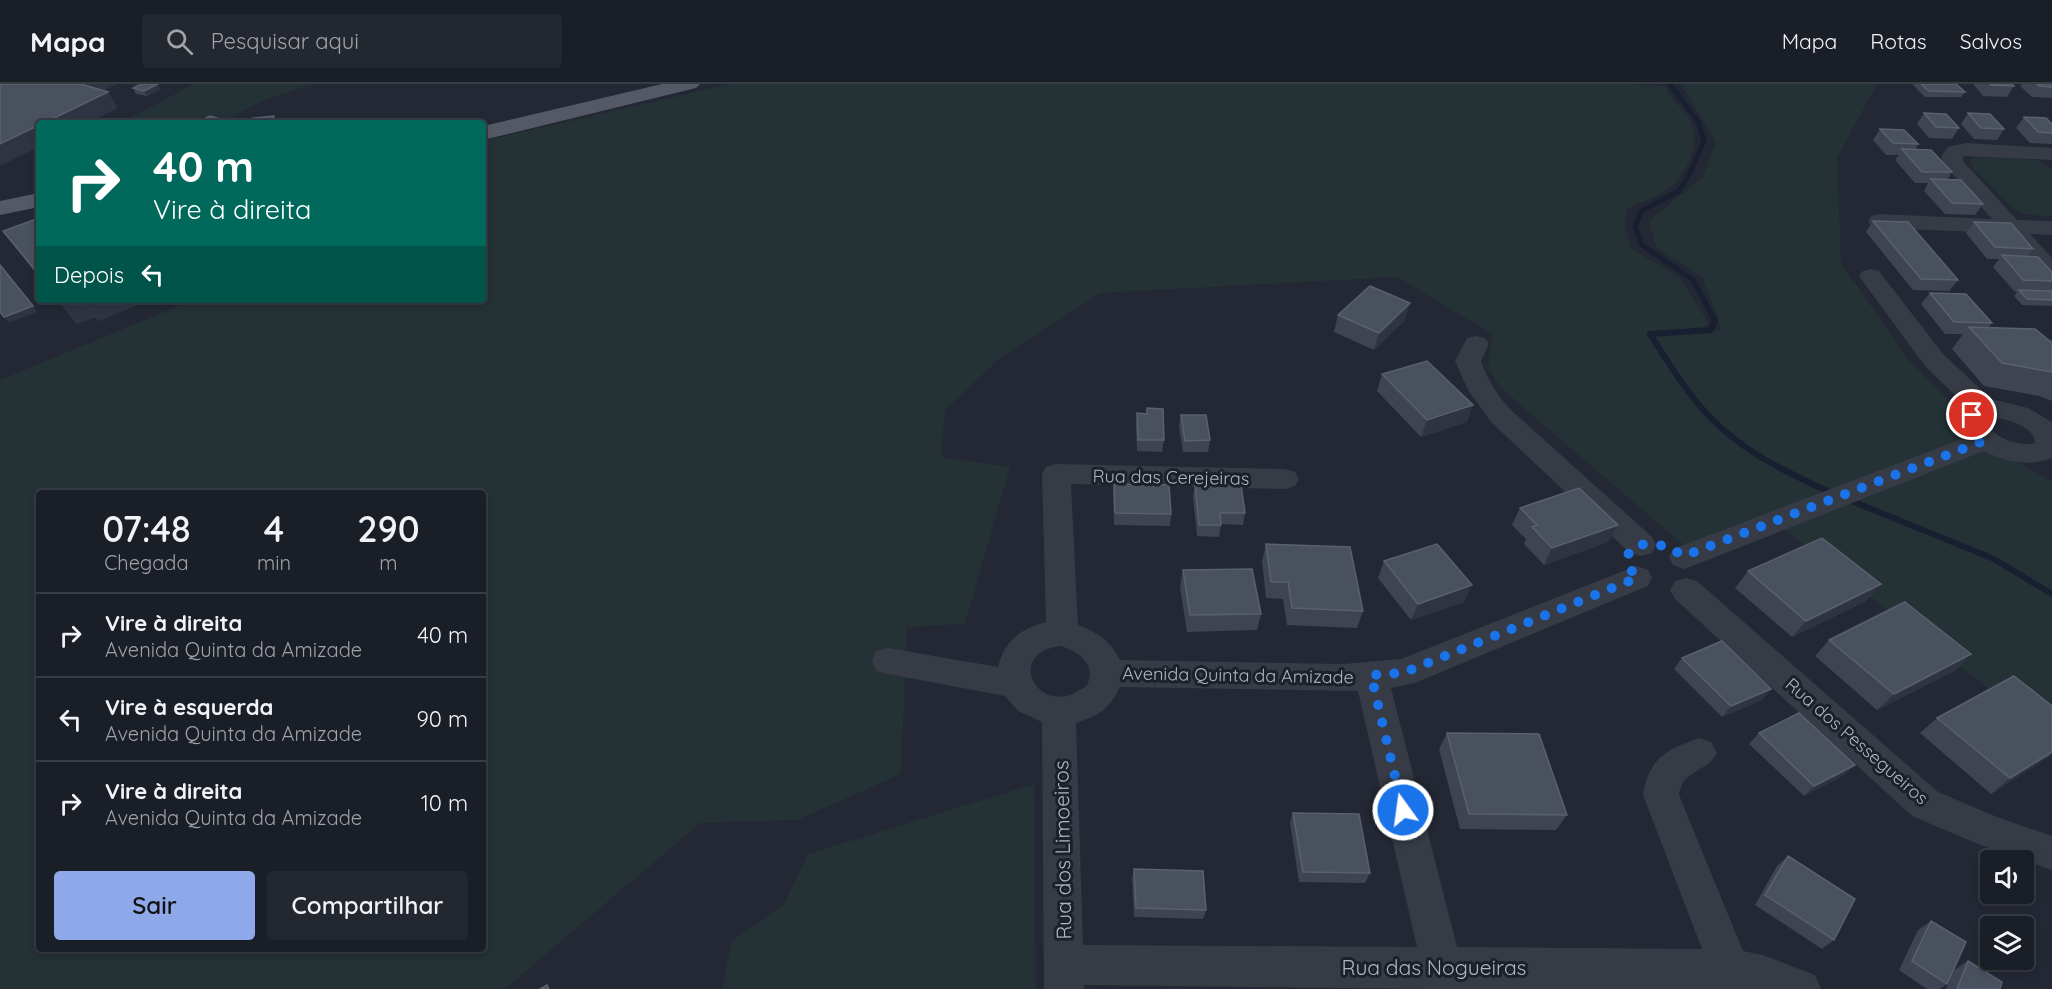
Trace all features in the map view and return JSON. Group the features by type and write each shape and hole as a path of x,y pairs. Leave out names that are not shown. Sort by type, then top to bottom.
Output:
{"main road":[{"path":"486,132 689,84"},
{"path":"0,200 36,194"},
{"path":"0,208 36,201"}],"street":[{"path":"2049,155 1966,149 1955,151 1952,156 1953,162 2052,272"},
{"path":"1879,221 2052,228"},
{"path":"1871,276 1934,360 1984,409"},
{"path":"1476,344 1468,361 1473,377 1485,397 1509,423 1641,545"},
{"path":"1984,409 2005,410 2043,418 2044,431 2050,440 2049,453 2016,453 1986,440 1976,431 1971,422 1972,415 1984,409"},
{"path":"1684,556 1986,440"},
{"name":"Rua das Cerejeiras","path":"1062,633 1056,474 1285,479"},
{"path":"1641,545 1659,545 1684,556 1692,566 1695,575 1693,584 1686,590 1675,593 1648,586 1629,569 1626,560 1628,552 1641,545"},
{"name":"Avenida Quinta da Amizade","path":"1108,673 1343,678 1403,673 1637,578"},
{"name":"Rua dos Pessegueiros","path":"1686,590 1925,804 1991,832 2052,853"},
{"path":"1059,711 1041,707 1025,698 1016,684 1013,669 1017,655 1028,643 1044,635 1062,633"},
{"name":"Avenida Quinta da Amizade","path":"1059,711 1078,709 1094,700 1104,688 1108,673 1104,658 1094,645 1079,637 1062,633"},
{"path":"888,661 1016,684"},
{"path":"1371,675 1444,978"},
{"name":"Rua dos Limoeiros","path":"1059,711 1064,977"},
{"path":"1699,753 1669,770 1663,782 1661,795 1730,969"},
{"name":"Rua das Nogueiras","path":"1064,977 1444,978 1730,969 1763,975 1801,989"}],"shaded area":[{"path":"194,84 314,84 264,100 227,120 126,120"},
{"path":"730,84 1634,84 1665,86 1690,120 1694,138 1693,148 1680,177 1666,190 1628,208 1624,223 1631,248 1680,278 1709,324 1702,328 1664,331 1722,330 1702,277 1657,248 1649,221 1703,177 1716,142 1681,84 1877,84 1837,158 1841,263 1911,363 1956,407 1952,415 1962,430 2052,482 2052,738 1774,522 1693,553 1502,389 1488,369 1492,334 1398,277 1100,293 998,360 945,410 941,457 1010,467 965,624 907,627 901,774 797,820 700,823 505,989 0,989 0,380 186,303 486,303 486,140"},
{"path":"1977,157 2038,160 2052,170 2052,216 2028,215 2016,211 1971,166 1970,161"},
{"path":"1034,784 1036,989 722,989 732,941 784,904 808,854"}],"building":[{"path":"0,84 81,84 108,92 50,120 36,120 36,126 0,144"},
{"path":"141,84 158,84 144,91 133,88"},
{"path":"1921,84 1956,84 1965,92 1929,91"},
{"path":"2012,84 2014,86 1990,85"},
{"path":"2037,84 2052,84 2052,87 2039,86"},
{"path":"1924,113 1946,114 1959,128 1936,127"},
{"path":"1968,113 1990,114 2004,129 1981,128"},
{"path":"210,116 223,120 202,120"},
{"path":"274,116 273,120 252,120 253,118"},
{"path":"2024,117 2046,118 2052,124 2052,133 2038,132"},
{"path":"1880,129 1904,130 1918,144 1893,143"},
{"path":"1902,149 1931,150 1952,172 1922,172"},
{"path":"1931,179 1961,180 1983,204 1952,203"},
{"path":"36,219 36,271 3,231"},
{"path":"1873,221 1908,222 1958,280 1921,279"},
{"path":"1974,222 2011,223 2033,249 1995,247"},
{"path":"2002,255 2038,257 2052,272 2052,281 2023,280"},
{"path":"0,265 33,306 4,317 0,312"},
{"path":"1370,286 1410,303 1379,333 1338,315"},
{"path":"2019,290 2052,291 2052,300 2027,299"},
{"path":"1930,293 1966,294 1992,323 1954,322"},
{"path":"1969,327 2035,329 2052,343 2052,372 2002,363"},
{"path":"1427,361 1473,405 1427,420 1382,374"},
{"path":"1147,408 1163,409 1164,440 1138,440 1137,413 1147,414"},
{"path":"1181,415 1206,415 1210,440 1185,441"},
{"path":"1114,484 1169,485 1171,514 1115,513"},
{"path":"1195,484 1241,485 1245,513 1220,513 1221,525 1199,525"},
{"path":"1579,488 1618,525 1552,548 1532,527 1537,525 1520,508"},
{"path":"1822,538 1881,584 1806,621 1748,571"},
{"path":"1266,544 1350,547 1363,611 1292,608 1288,582 1271,582"},
{"path":"1437,544 1472,585 1418,604 1384,561"},
{"path":"1252,569 1261,614 1190,615 1183,570"},
{"path":"1905,602 1971,654 1894,694 1829,640"},
{"path":"1722,641 1771,689 1731,706 1682,658"},
{"path":"2014,676 2052,706 2052,752 2010,778 1937,718"},
{"path":"1799,713 1855,765 1814,786 1759,733"},
{"path":"1447,733 1539,734 1567,815 1469,814"},
{"path":"1293,813 1359,814 1370,873 1303,872"},
{"path":"1788,856 1855,899 1834,940 1765,895"},
{"path":"1134,869 1203,871 1206,910 1136,908"},
{"path":"1931,921 1966,942 1947,984 1912,961"},
{"path":"1968,961 2002,982 2000,989 1957,989"}],"waterway":[{"path":"1670,84 1699,123 1704,141 1679,191 1641,211 1635,227 1642,245 1693,280 1712,315"},
{"path":"1712,315 1715,321 1711,330 1650,334 1693,398 1714,421 1745,446 1779,468 1834,494"},
{"path":"1847,499 1994,559 2052,594"}],"route":[{"path":"1403,810 1371,675 1403,673 1637,578 1629,569 1626,560 1628,552 1635,546 1659,545 1684,556 1986,440 1976,431 1971,422 1972,415"}]}
